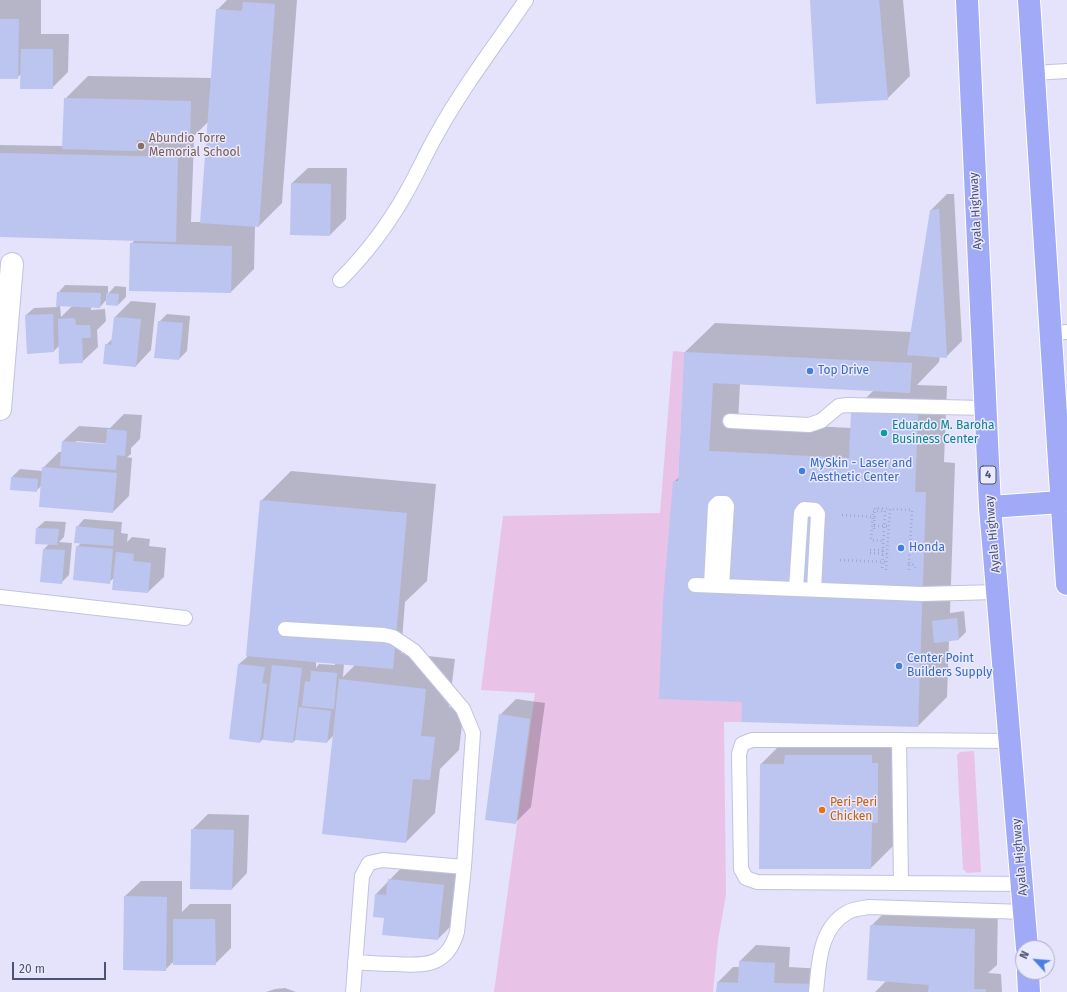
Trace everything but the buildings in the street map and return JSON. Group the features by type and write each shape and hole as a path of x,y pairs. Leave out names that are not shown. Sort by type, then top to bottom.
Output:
{"highway":[{"name":"Ayala Highway","path":"967,0 990,507 1027,940"},
{"path":"1029,0 1058,333 1061,502 1067,584"},
{"path":"990,507 1061,502"},
{"path":"1028,980 1029,992"}],"street":[{"path":"0,409 12,264"}],"lane":[{"path":"340,280 361,259 384,229 406,193 440,128 470,81 526,0"},
{"path":"1035,73 1067,71"},
{"path":"730,421 809,425 821,421 839,406 847,405 985,408"},
{"path":"796,589 801,513 804,509 815,510 818,514 814,589"},
{"path":"695,585 922,594 997,592"},
{"path":"0,598 185,618"},
{"path":"285,629 384,635 393,637 414,651 463,709 473,733 464,866 457,932 454,941 443,956 429,964 355,962"},
{"path":"899,740 901,883"},
{"path":"1010,741 747,741 739,748 741,869 746,878 757,882 1022,884"},
{"path":"353,992 362,876 369,863 383,860 464,866"},
{"path":"816,992 823,944 832,925 849,911 869,907 1025,912"}],"path":[{"path":"889,526 874,527 875,508 912,510 909,574"},
{"path":"886,573 890,509"},
{"path":"877,569 882,569 885,511 873,510 871,540 883,541"},
{"path":"866,517 874,517"},
{"path":"883,550 870,550 870,554 887,554"},
{"path":"864,561 887,562"},
{"path":"910,563 914,565 917,573"}],"shaded area":[{"path":"673,351 684,352 678,481 742,702 741,722 724,722 726,895 718,940 713,992 494,992 535,693 481,690 503,516 660,513"},
{"path":"974,751 981,872 967,873 963,869 957,755 960,752"}],"place":[{"name":"Abundio Torre Memorial School","path":"141,146"},
{"name":"Top Drive","path":"810,371"},
{"name":"Eduardo M. Baroha Business Center","path":"884,433"},
{"name":"MySkin - Laser and Aesthetic Center","path":"802,471"},
{"name":"Honda","path":"901,548"},
{"name":"Center Point Builders Supply","path":"899,666"},
{"name":"Peri-Peri Chicken","path":"822,810"}]}
